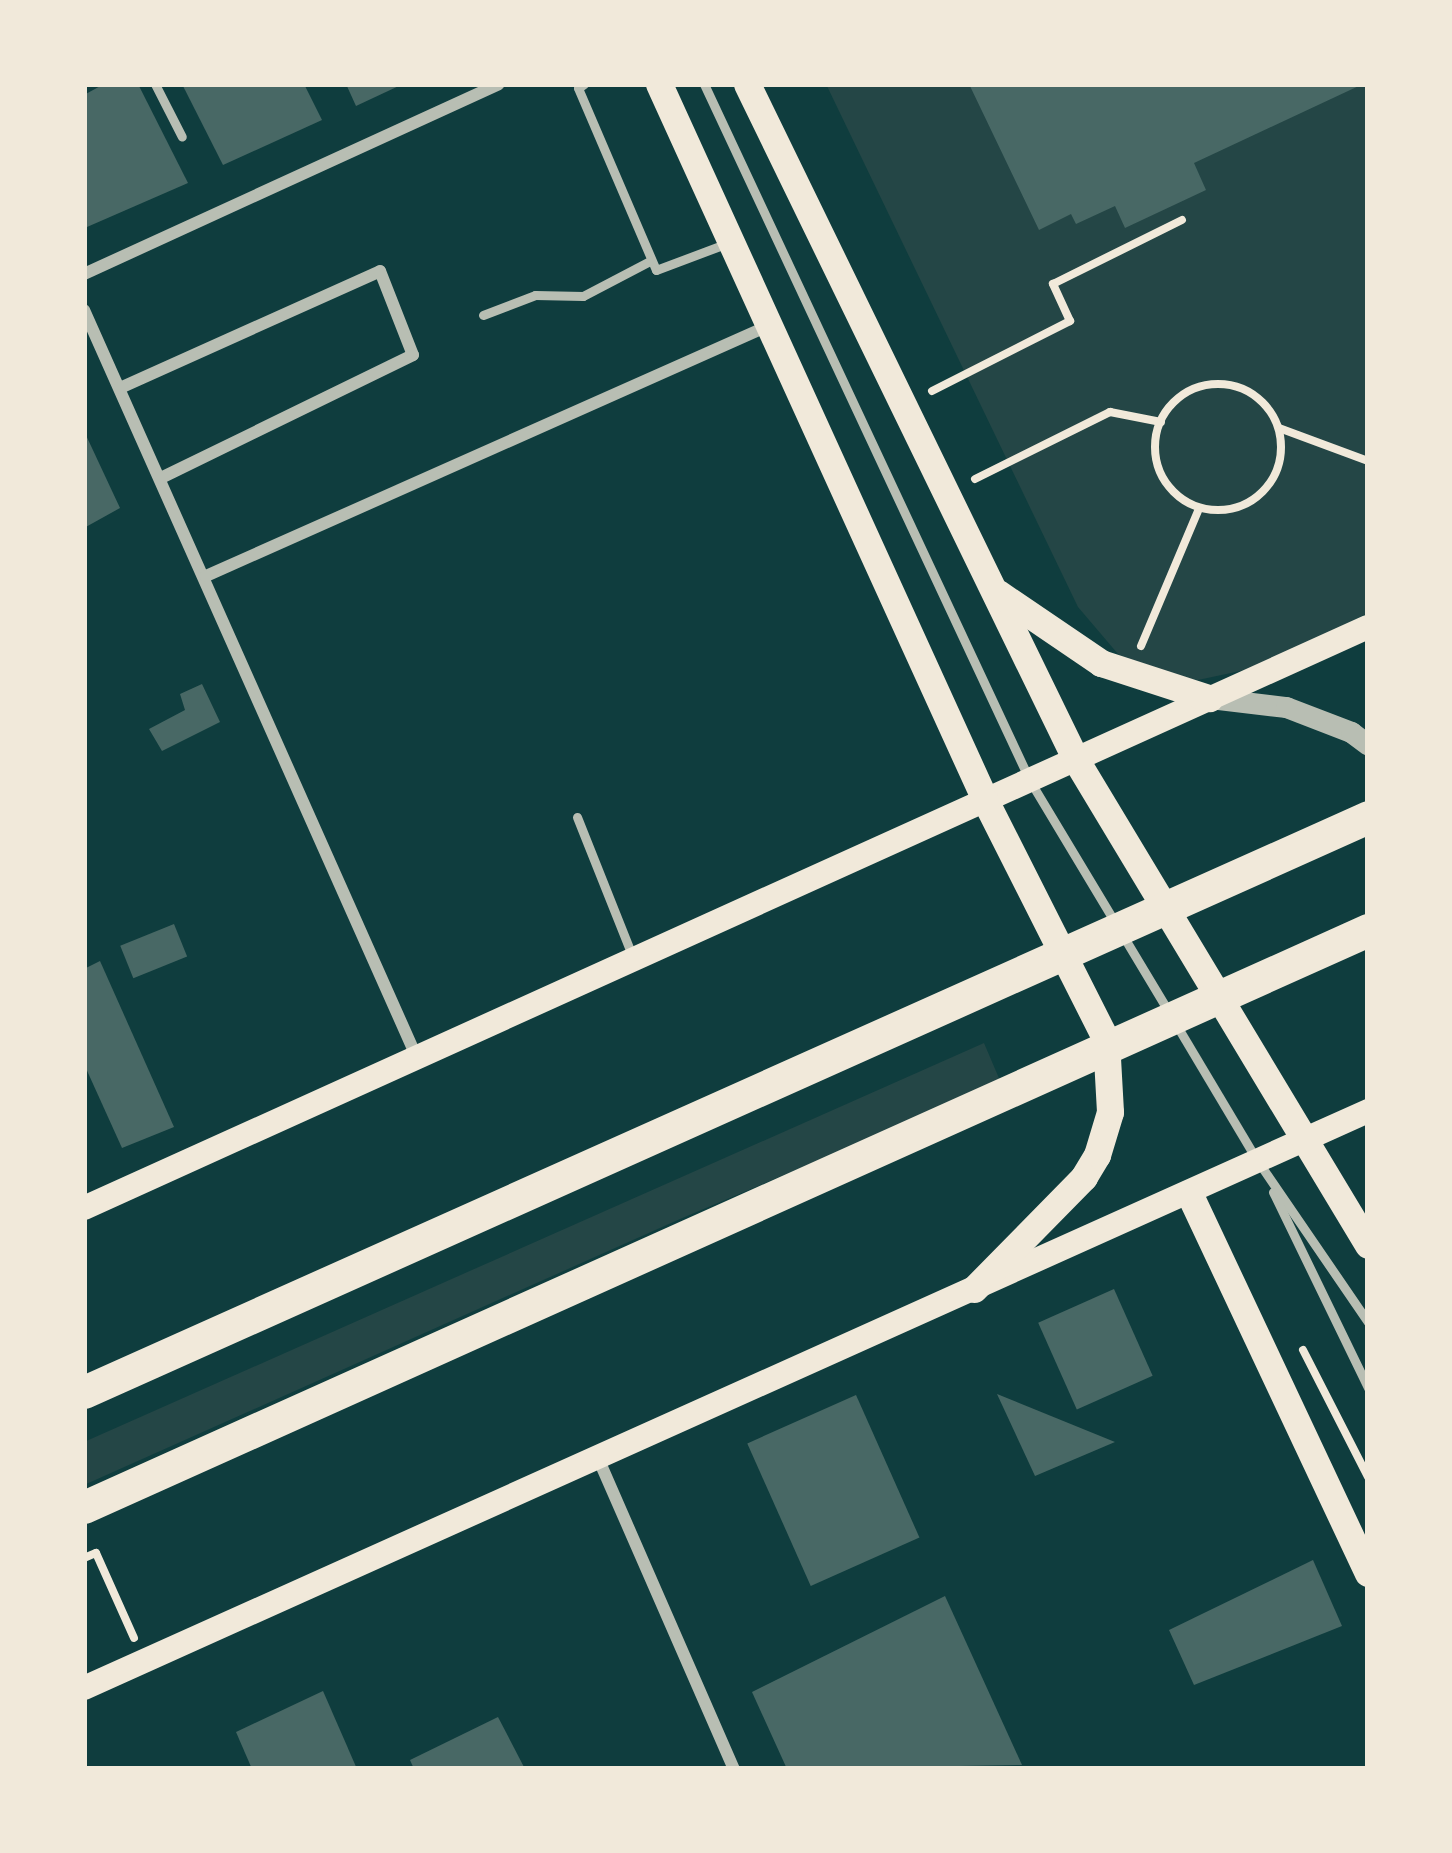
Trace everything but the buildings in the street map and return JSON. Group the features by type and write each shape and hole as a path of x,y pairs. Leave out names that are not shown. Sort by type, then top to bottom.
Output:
{"highway":[{"path":"84,1392 1368,817"},
{"path":"84,1507 1368,930"}],"main road":[{"path":"659,84 986,802 1106,1040 1111,1088 1104,1134 1084,1177 974,1289"},
{"path":"747,84 1076,760 1368,1245"},
{"path":"995,591 1128,675 1209,698"},
{"path":"84,1208 1368,627"},
{"path":"84,1688 1368,1111"},
{"path":"1189,1193 1368,1573"}],"street":[{"path":"84,274 499,84"},
{"path":"120,388 380,271 413,355 161,478"},
{"path":"84,310 417,1058"},
{"path":"206,576 768,326"},
{"path":"1209,698 1286,707 1335,724 1368,745"},
{"path":"598,1458 734,1769"}],"lane":[{"path":"155,84 182,137"},
{"path":"584,84 578,88 656,270 730,242"},
{"path":"704,84 1030,781 1257,1160 1368,1322"},
{"path":"483,315 535,295 583,296 650,261"},
{"path":"577,817 634,961"},
{"path":"1257,1160 1368,1388"}],"path":[{"path":"904,405 1070,321 1053,284 1183,220"},
{"path":"1222,382 1252,391 1273,414 1278,428 1282,443 1277,473 1258,498 1230,511 1199,508 1173,493 1157,466 1155,435 1161,422 1168,406 1192,388 1222,382"},
{"path":"946,493 1110,412 1161,422"},
{"path":"1278,428 1368,461"},
{"path":"1128,675 1199,508"},
{"path":"1298,1338 1368,1477"},
{"path":"84,1558 96,1553 145,1661"}],"shaded area":[{"path":"826,84 1368,84 1368,613 1259,667 1198,680 1154,673 1118,654 1078,607"},
{"path":"984,1043 1001,1083 680,1219 84,1485 84,1442"}]}
